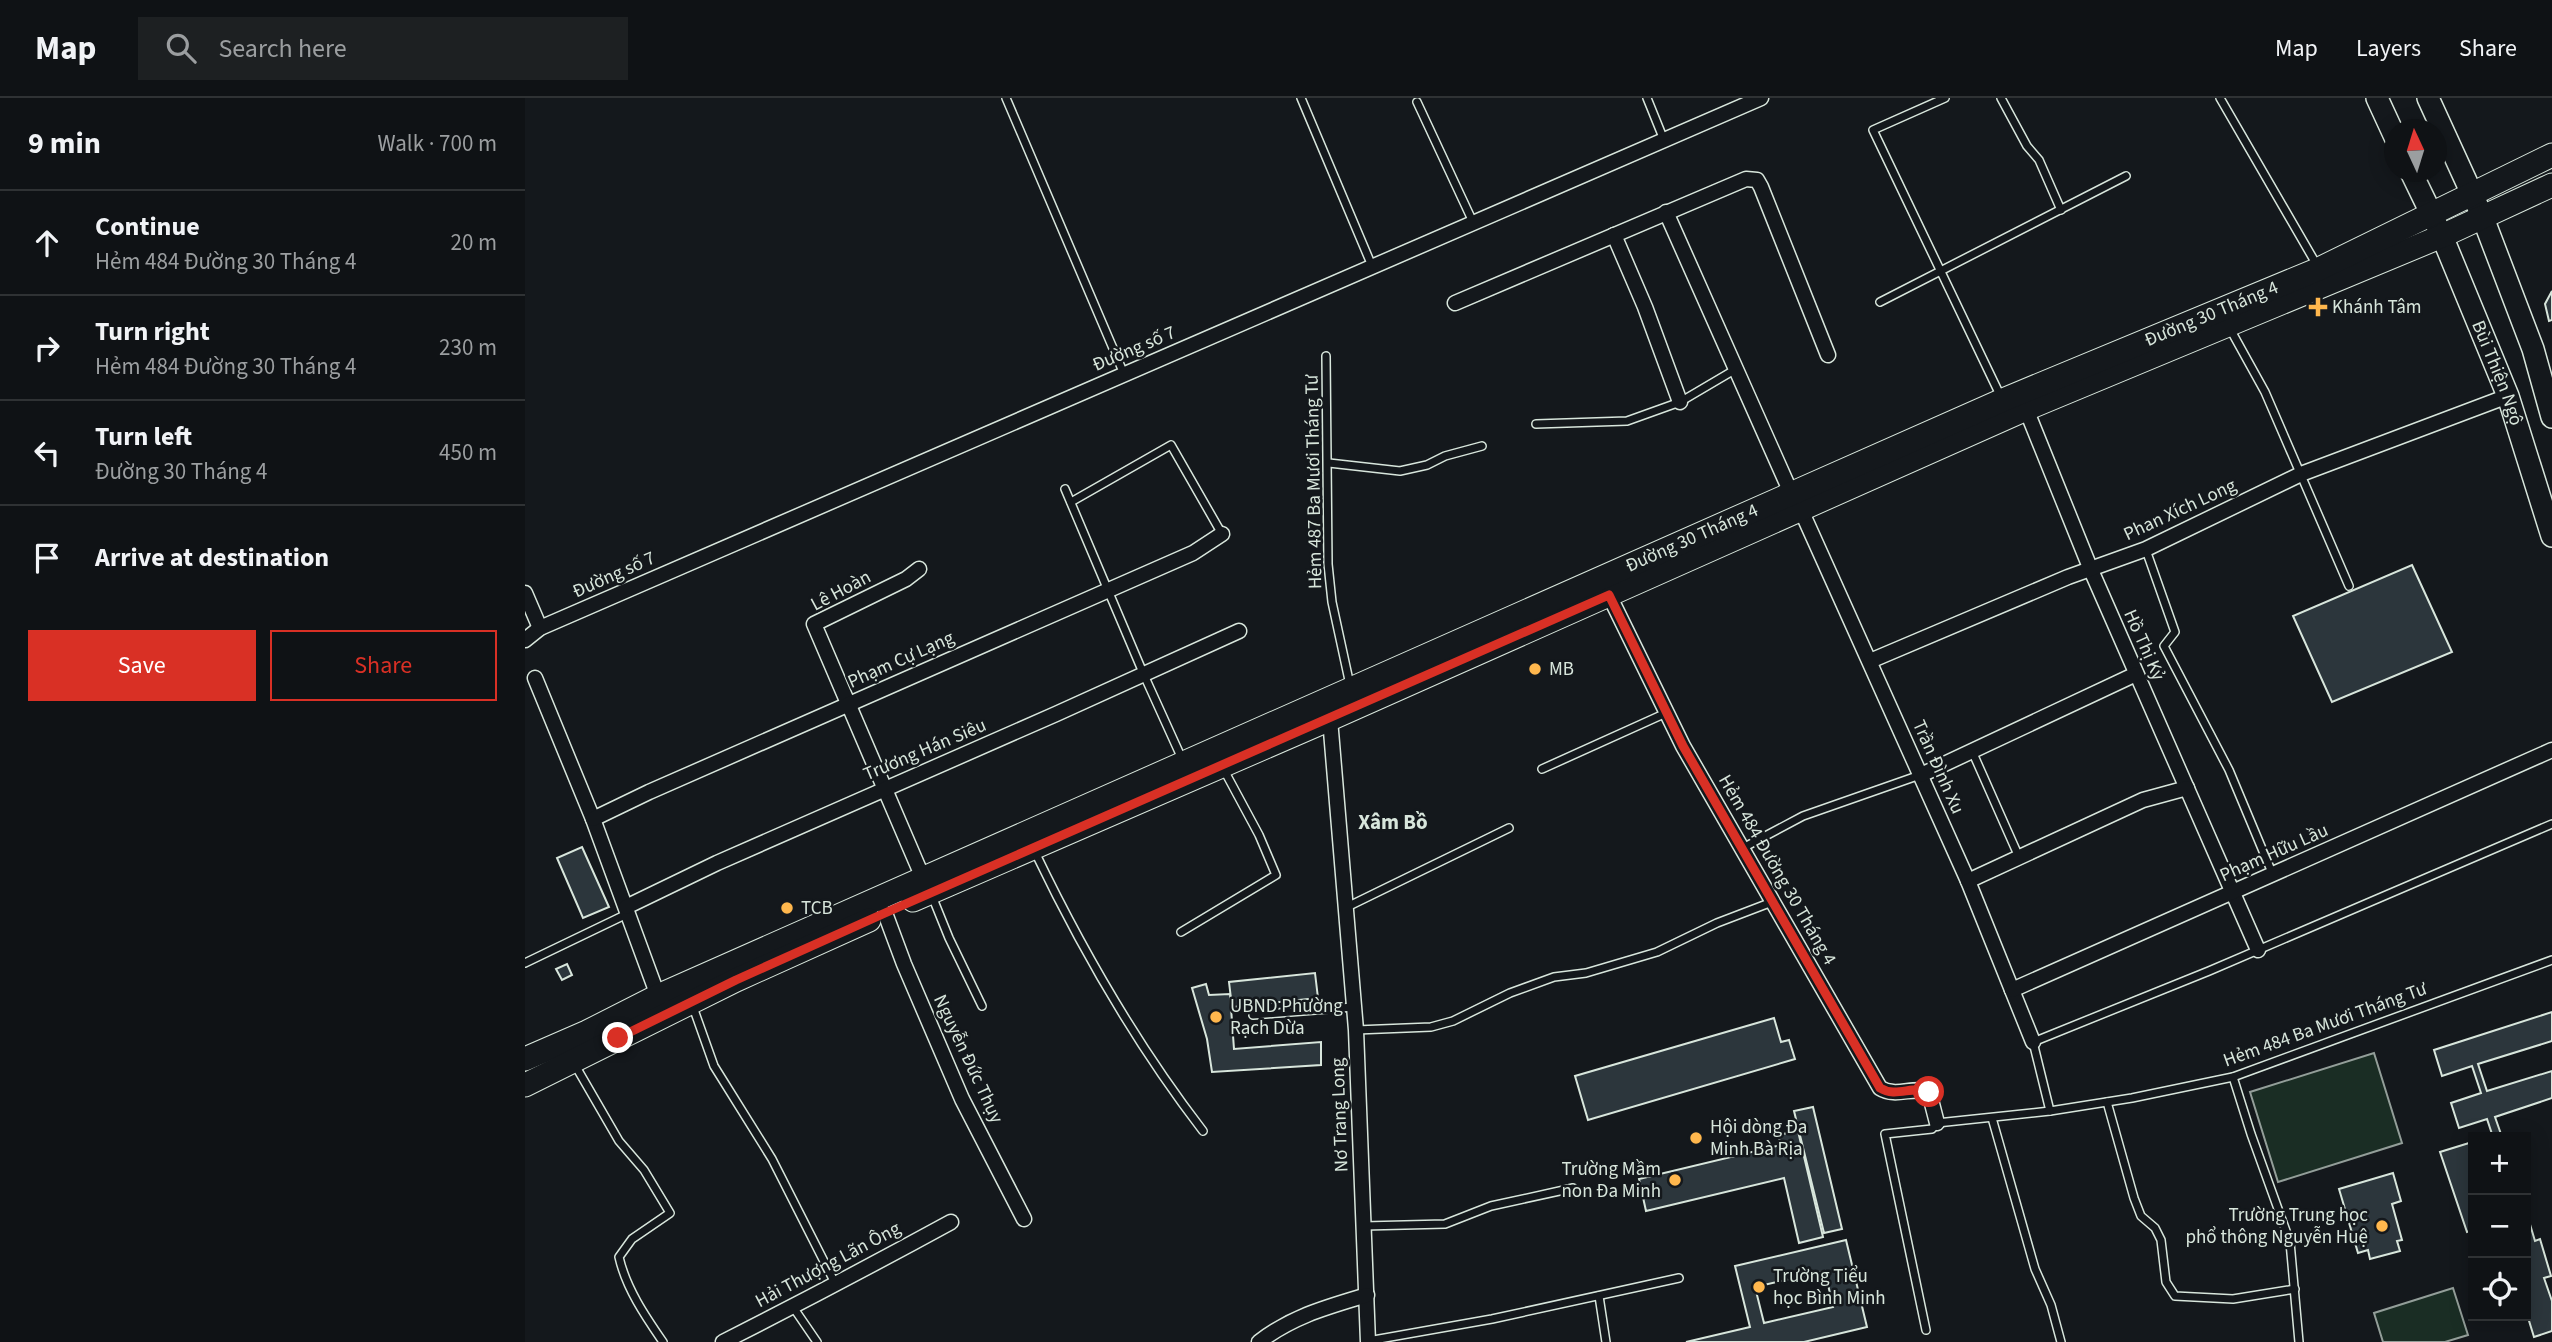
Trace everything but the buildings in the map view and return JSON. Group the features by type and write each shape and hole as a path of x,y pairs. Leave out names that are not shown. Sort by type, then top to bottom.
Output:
{"main road":[{"path":"2377,98 2387,119"},
{"name":"Bùi Thiện Ngộ","path":"2428,98 2483,218 2533,349 2552,417"},
{"name":"Đường 30 Tháng 4","path":"1356,697 1609,595 2003,400 2319,269 2552,155"},
{"name":"Bùi Thiện Ngộ","path":"2416,182 2442,236 2508,396 2552,536"},
{"name":"Đường 30 Tháng 4","path":"525,1059 658,996 927,886 1034,848 1222,766 1325,711 1797,502 2228,327 2442,236 2552,185"},
{"name":"Đường 30 Tháng 4","path":"525,1085 736,980 885,913 927,886 1184,763 1325,711"}],"street":[{"name":"Đường số 7","path":"525,640 540,628 1761,98"},
{"path":"1455,303 1746,179 1757,180 1828,355"},
{"name":"Trần Đình Xu","path":"1666,212 1968,881 2033,1042"},
{"path":"1614,235 1645,307 1680,402"},
{"name":"Phan Xích Long","path":"1870,661 2068,577 2145,549 2301,474 2508,396"},
{"name":"Hồ Thị Kỷ","path":"2026,409 2091,570 2258,950"},
{"name":"Phạm Cự Lạng","path":"593,819 1193,553 1222,534"},
{"name":"Lê Hoàn","path":"919,569 906,579 814,624 927,886"},
{"path":"525,593 540,628"},
{"name":"Hẻm 484 Đường 30 Tháng 4","path":"1609,595 1666,713 1741,849 1880,1088 1894,1092 1924,1089 1929,1092 1937,1124"},
{"name":"Trương Hán Siêu","path":"627,910 717,863 1239,631"},
{"path":"1921,775 2136,674"},
{"path":"535,678 593,819 658,996"},
{"name":"Nơ Trang Long","path":"1325,711 1356,1030 1368,1342"},
{"name":"Phạm Hữu Lầu","path":"2012,990 2552,750"},
{"path":"1968,881 2143,800 2187,788"},
{"name":"Nguyễn Đức Thụy","path":"885,913 962,1099 1024,1219"},
{"name":"Hải Thượng Lãn Ông","path":"723,1342 951,1222"},
{"path":"1259,1342 1299,1316 1367,1295"}],"lane":[{"path":"1006,98 1124,374"},
{"path":"1301,98 1372,266"},
{"path":"1647,98 1664,139"},
{"path":"1945,98 1873,130 2003,400"},
{"path":"2001,98 2027,146 2039,160 2061,210"},
{"path":"2220,98 2319,269"},
{"path":"1417,102 1473,222"},
{"path":"1880,302 2126,176"},
{"path":"2228,327 2265,392 2349,586"},
{"name":"Hẻm 487 Ba Mươi Tháng Tư","path":"1326,356 1328,564 1332,601 1356,697"},
{"path":"1535,424 1627,421 1680,402 1737,369"},
{"path":"1071,502 1171,445 1222,534"},
{"path":"1329,463 1400,471 1427,465 1445,456 1482,446"},
{"path":"1065,489 1184,763"},
{"path":"2145,549 2175,632 2164,646 2229,770 2273,875"},
{"path":"1542,769 1666,713"},
{"path":"1972,751 2019,857"},
{"path":"1181,932 1276,875 1259,835 1222,766"},
{"path":"1741,849 1803,816 1921,775"},
{"path":"2050,1111 2033,1042 2258,950 2552,824"},
{"path":"1346,907 1509,828"},
{"path":"1034,848 1070,924 1115,1004 1203,1131"},
{"path":"927,886 982,1006"},
{"path":"1356,1030 1431,1027 1453,1021 1510,993 1555,977 1586,973 1657,952 1717,923 1773,902"},
{"path":"525,963 627,910"},
{"name":"Hẻm 484 Ba Mươi Tháng Tư","path":"1926,1330 1885,1134 1932,1129 1937,1124 2107,1102 2233,1077 2552,960"},
{"path":"691,1003 713,1066 772,1159 836,1284"},
{"path":"1253,1015 1354,1007"},
{"path":"573,1061 619,1141 644,1170 670,1213 632,1239 619,1257 642,1311 663,1342"},
{"path":"2233,1077 2290,1242 2299,1342"},
{"path":"2107,1102 2134,1198 2141,1216 2155,1228 2161,1240 2166,1282 2175,1296 2234,1299 2295,1289"},
{"path":"1992,1118 2035,1269 2052,1305 2060,1342"},
{"path":"1364,1226 1445,1224 1491,1206 1573,1188"},
{"path":"1368,1342 1492,1319 1679,1278"},
{"path":"1599,1296 1605,1342"},
{"path":"792,1306 817,1342"}],"green space":[{"path":"2374,1053 2402,1143 2278,1182 2250,1092"},
{"path":"2453,1288 2468,1335 2445,1342 2383,1342 2374,1313"}],"place":[{"name":"Khánh Tâm","path":"2318,307"},
{"name":"MB","path":"1535,669"},
{"name":"TCB","path":"787,908"},
{"name":"UBND Phường Rạch Dừa","path":"1216,1017"},
{"name":"Hội dòng Đa Minh Bà Rịa","path":"1696,1138"},
{"name":"Trường Mầm non Đa Minh","path":"1675,1180"},
{"name":"Trường Trung học phổ thông Nguyễn Huệ","path":"2382,1226"},
{"name":"Trường Tiểu học Bình Minh","path":"1759,1287"}],"district":[{"name":"Xâm Bồ","path":"1393,822"}],"route":[{"path":"618,1038 736,980 885,913 1609,595 1683,746 1880,1088 1902,1093 1924,1089 1929,1092"}]}
